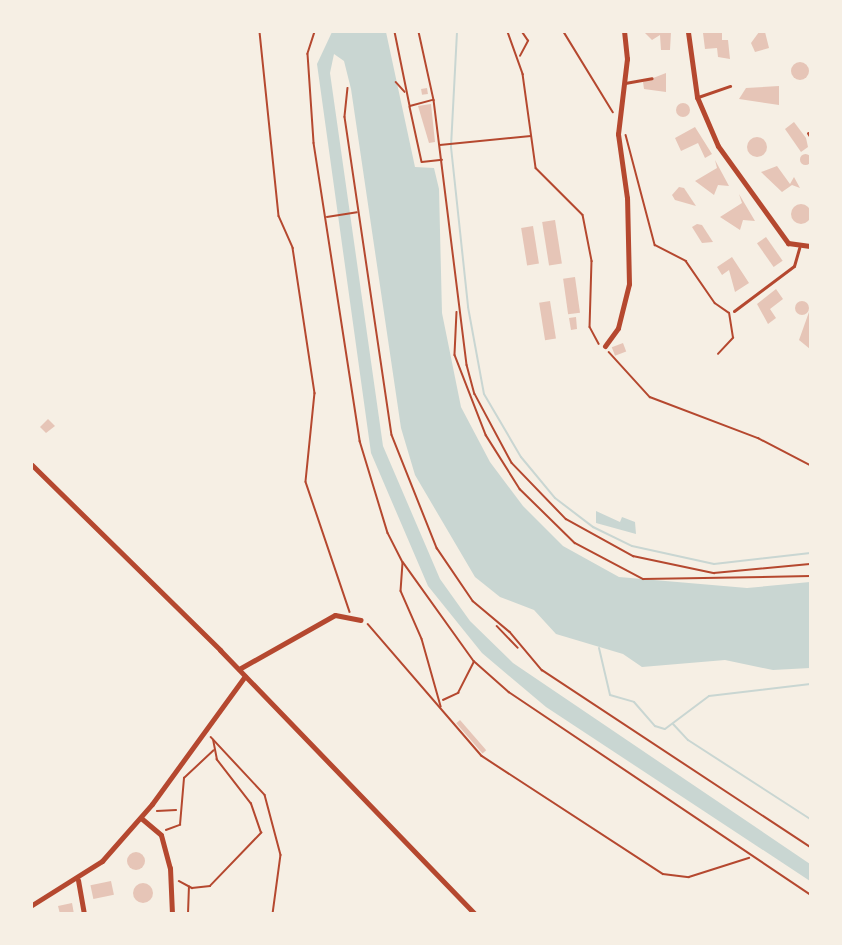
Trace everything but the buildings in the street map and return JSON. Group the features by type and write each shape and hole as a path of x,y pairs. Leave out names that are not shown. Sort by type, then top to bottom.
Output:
{"street":[{"path":"605,346 616,334 629,284 618,120 625,83 624,32"},
{"path":"688,32 697,97 727,160 785,240 799,248 810,246"},
{"path":"32,465 239,669 475,914"},
{"path":"239,669 317,622 349,614 362,620"},
{"path":"32,905 78,880 141,818 245,676"},
{"path":"141,818 156,830 171,877 172,914"},
{"path":"78,880 84,914"}],"lane":[{"path":"625,83 652,78"},
{"path":"697,97 730,86"},
{"path":"734,311 794,266 799,248"}],"path":[{"path":"260,32 279,216 293,248 315,393 306,482 349,614"},
{"path":"315,32 308,54 327,217 365,468 403,562 474,661 546,719 750,858 810,894"},
{"path":"395,32 422,162 442,160"},
{"path":"419,32 434,100 458,311 467,365 490,425 512,463 548,502 588,535 633,556 687,571 740,574 810,564"},
{"path":"508,32 520,57 536,168 583,215 592,261 590,327 596,342 605,346 650,397 758,438 810,465"},
{"path":"520,57 528,41 522,32 533,32"},
{"path":"564,32 618,120 640,173 655,245 686,261 714,303 729,312 734,311"},
{"path":"396,82 406,92"},
{"path":"348,88 345,117 356,212 386,401 403,470 437,548 472,601 519,649 571,692 810,847"},
{"path":"410,106 414,103 434,100"},
{"path":"440,145 531,136"},
{"path":"327,217 356,212"},
{"path":"458,311 455,355 486,435 520,489 575,543 643,579 810,576"},
{"path":"718,354 733,339 729,312"},
{"path":"403,562 400,591 442,700 441,707"},
{"path":"362,620 386,639 482,756 663,874 689,877 750,858"},
{"path":"497,625 510,632 519,649"},
{"path":"442,700 458,693 474,661"},
{"path":"207,725 213,740 265,795 281,855 273,914"},
{"path":"171,877 189,886 210,886 261,833 251,804 213,751 213,740"},
{"path":"156,830 180,825 177,810 184,778 213,751"},
{"path":"147,810 177,810"},
{"path":"188,914 189,886"}],"shaded area":[{"path":"332,32 386,32 415,167 434,168 439,189 442,313 461,407 490,462 523,506 563,546 619,577 747,588 810,582 810,668 773,670 725,660 642,667 623,654 556,634 534,610 500,597 475,577 415,475 401,428 351,89 344,61 334,54 330,73 383,446 440,579 470,621 513,663 810,864 810,881 546,707 482,653 428,586 371,453 317,64"},
{"path":"596,511 620,522 622,517 635,522 636,534 596,523"}],"waterway":[{"path":"457,32 451,147 468,307 484,394 521,457 555,498 593,527 632,546 714,564 810,553"},
{"path":"599,648 610,695 634,702 655,726 665,729 709,696 810,684"},
{"path":"673,724 688,740 810,819"}]}
